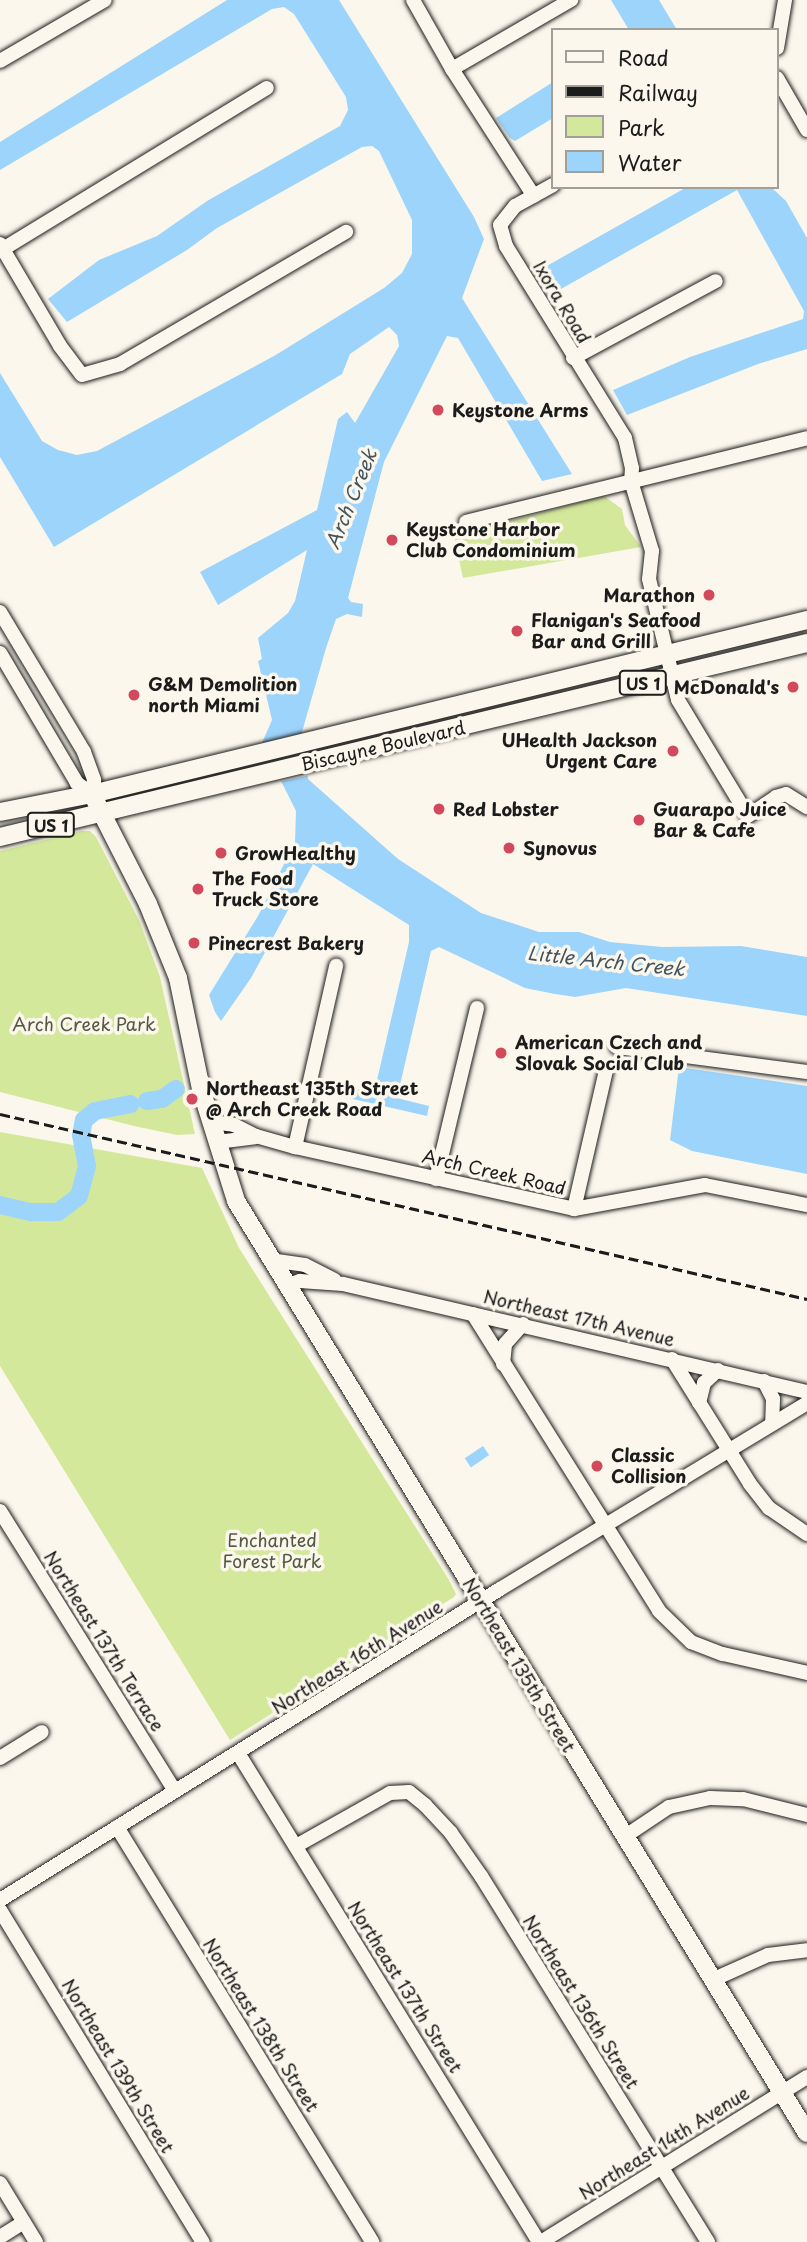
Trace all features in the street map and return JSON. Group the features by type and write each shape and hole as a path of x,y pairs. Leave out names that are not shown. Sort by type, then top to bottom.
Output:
{"main road":[{"name":"Biscayne Boulevard","path":"0,812 92,794 807,620"},
{"name":"Biscayne Boulevard","path":"0,837 807,643"},
{"name":"Northeast 135th Street","path":"92,794 149,904 178,978 201,1089 233,1195"},
{"name":"Northeast 135th Street","path":"201,1089 198,1096 202,1126 218,1174 807,2133"}],"street":[{"path":"0,61 105,0"},
{"path":"413,0 452,69 534,196 552,187"},
{"path":"452,69 571,0"},
{"path":"779,36 785,0"},
{"path":"779,81 807,130"},
{"path":"267,88 2,247 60,345 82,375 120,364 346,232"},
{"name":"Ixora Road","path":"534,196 515,206 499,225 506,247 625,438 632,468 631,481 649,541 649,579 678,700 748,816 780,795 791,795 807,807"},
{"path":"573,358 716,281"},
{"path":"466,522 807,438"},
{"name":"Northeast 135th Street","path":"0,612 84,752 94,780 92,794 77,783 0,653"},
{"path":"295,1147 336,967"},
{"path":"436,1179 477,1008"},
{"path":"617,1047 807,1072"},
{"path":"574,1209 606,1070"},
{"name":"Arch Creek Road","path":"211,1122 234,1125 256,1136 295,1147 574,1209 705,1185 807,1205"},
{"name":"Arch Creek Road","path":"217,1142 256,1136"},
{"name":"Northeast 17th Avenue","path":"270,1260 305,1265 341,1284"},
{"name":"Northeast 17th Avenue","path":"286,1286 300,1281 341,1284 523,1324 807,1392"},
{"path":"473,1314 503,1366 659,1611 691,1642 723,1654 807,1673"},
{"path":"503,1366 505,1344 523,1324"},
{"path":"672,1359 727,1450 769,1508 807,1534"},
{"path":"699,1403 705,1383 718,1370"},
{"path":"764,1381 773,1399 772,1424"},
{"name":"Northeast 16th Avenue","path":"0,1900 807,1403"},
{"name":"Northeast 137th Terrace","path":"0,1511 175,1791"},
{"path":"0,1758 41,1732"},
{"name":"Northeast 137th Street","path":"238,1753 540,2242"},
{"name":"Northeast 136th Street","path":"296,1846 390,1793 409,1792 425,1805 451,1833 481,1877 708,2242"},
{"path":"624,1837 669,1807 710,1798 743,1799 807,1815"},
{"name":"Northeast 138th Street","path":"117,1828 372,2242"},
{"name":"Northeast 139th Street","path":"0,1910 203,2242"},
{"path":"712,1980 768,1955 807,1950"},
{"name":"Northeast 14th Avenue","path":"540,2242 807,2077"},
{"path":"0,2183 36,2242"},
{"path":"0,2237 24,2222"}],"green space":[{"path":"604,496 622,509 625,525 641,547 463,578 454,536"},
{"name":"Arch Creek Park","path":"90,831 96,837 139,920 160,977 195,1134 177,1135 134,1126 0,1092 0,851"},
{"name":"Enchanted Forest Park","path":"0,1132 202,1168 239,1248 456,1594 230,1740 0,1366"}],"water":[{"name":"Little Arch Creek","path":"227,0 339,0 474,217 484,239 462,298 572,474 542,481 458,338 447,336 384,462 348,598 351,602 363,604 362,617 347,614 336,619 302,732 308,779 398,859 481,913 539,932 579,932 610,942 662,947 741,946 807,957 807,1016 626,988 575,997 555,994 525,988 439,947 431,951 397,1098 429,1106 427,1116 331,1094 333,1083 374,1093 409,942 409,925 313,864 251,978 221,1021 215,1012 209,995 258,916 295,842 296,811 262,743 272,720 258,661 262,659 258,638 288,613 295,601 307,550 218,605 200,572 317,510 338,419 347,412 355,423 399,346 397,335 389,327 350,354 342,374 54,547 0,457 0,373 42,441 58,450 77,455 97,451 274,356 384,288 402,273 412,254 412,220 379,151 372,146 362,147 217,228 187,250 67,322 48,299 99,260 157,236 207,201 340,126 348,110 346,97 294,14 284,7 272,9 0,170 0,142"},
{"path":"611,0 659,0 676,28 628,28"},
{"path":"552,83 552,119 515,141 496,118"},
{"path":"683,189 773,189 786,201 807,238 807,349 758,364 627,415 613,390 690,357 803,319 804,311 737,190 552,294 536,272"},
{"path":"679,1067 807,1086 807,1174 692,1151 670,1140"},
{"path":"483,1446 489,1455 471,1467 465,1458"}],"pier":[{"path":"303,733 311,775 278,782 259,744"}],"waterway":[{"name":"Arch Creek","path":"147,1101 162,1099 176,1089"},
{"name":"Arch Creek","path":"0,1205 31,1212 58,1212 79,1196 87,1166 81,1135 84,1120 95,1111 130,1104"}],"railway":[{"path":"0,1114 807,1299"}],"place":[{"name":"Keystone Arms","path":"438,410"},
{"name":"Keystone Harbor Club Condominium","path":"392,540"},
{"name":"Marathon","path":"709,595"},
{"name":"Flanigan's Seafood Bar and Grill","path":"517,631"},
{"name":"McDonald's","path":"793,687"},
{"name":"G&M Demolition north Miami","path":"134,695"},
{"name":"UHealth Jackson Urgent Care","path":"673,751"},
{"name":"Red Lobster","path":"439,809"},
{"name":"Guarapo Juice Bar & Cafe","path":"639,820"},
{"name":"Synovus","path":"509,848"},
{"name":"GrowHealthy","path":"221,853"},
{"name":"The Food Truck Store","path":"198,889"},
{"name":"Pinecrest Bakery","path":"194,943"},
{"name":"American Czech and Slovak Social Club","path":"501,1053"},
{"name":"Northeast 135th Street @ Arch Creek Road","path":"192,1099"},
{"name":"Classic Collision","path":"597,1466"}]}
